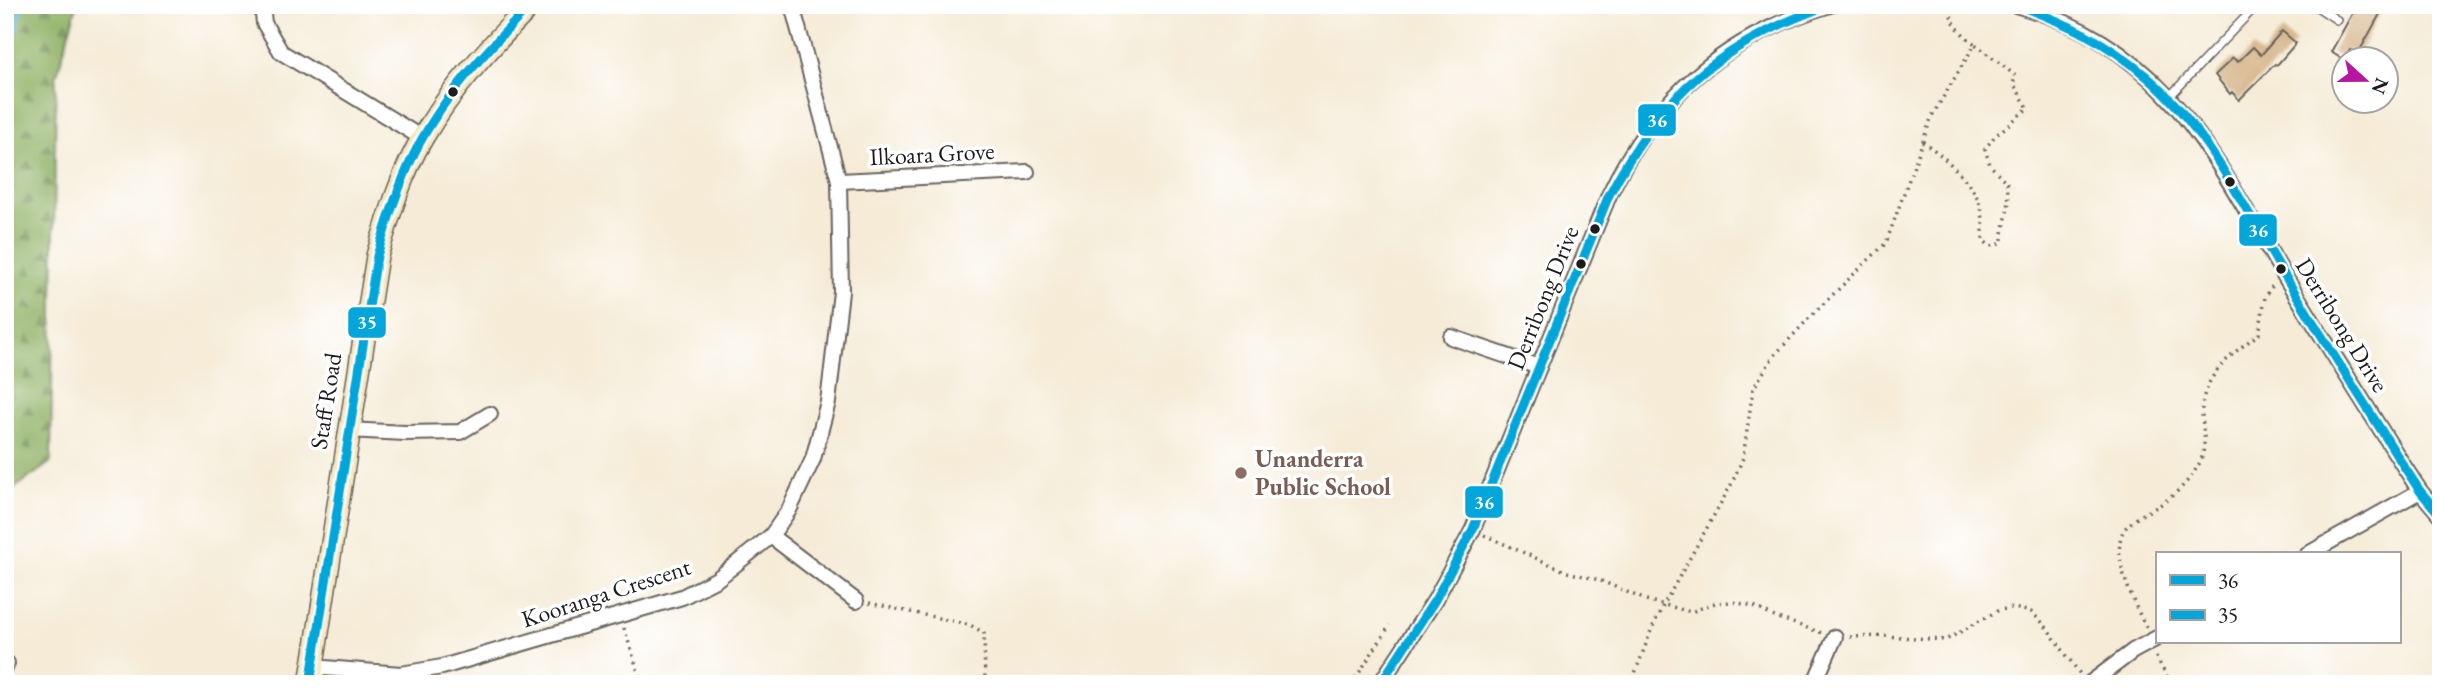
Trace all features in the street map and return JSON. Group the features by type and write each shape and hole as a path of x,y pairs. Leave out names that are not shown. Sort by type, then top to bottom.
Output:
{"street":[{"path":"262,5 264,23 281,52 422,138"},
{"name":"Staff Road","path":"311,675 377,256 396,195 422,138 457,86 531,5"},
{"name":"Kooranga Crescent","path":"311,675 401,674 442,667 620,616 682,597 717,579 771,536 789,510 813,459 828,402 841,292 839,181 792,5"},
{"name":"Derribong Drive","path":"1380,684 1435,600 1473,529 1609,195 1629,155 1659,113 1696,76 1741,43 1772,26 1830,5"},
{"name":"Derribong Drive","path":"2026,7 2062,21 2137,67 2192,123 2227,175 2284,275 2420,491 2441,516"},
{"name":"Ilkoara Grove","path":"839,181 1027,172"},
{"path":"1451,337 1539,367"},
{"path":"348,430 460,432 490,414"},
{"path":"2312,552 2420,491"},
{"path":"771,536 856,601"},
{"path":"1814,684 1835,637"},
{"path":"2085,679 2155,639"}],"lane":[{"path":"2169,97 2257,5"},
{"path":"2314,5 2337,20"}],"path":[{"path":"1922,142 1933,148 1953,167 1979,202 1983,240 1990,246 2001,244 2009,202 2007,183 1990,165 1985,149 1994,137 2028,107 2013,83 2016,76 1958,31 1949,5"},
{"path":"1628,684 1634,676 1664,604 1731,485 1743,458 1753,389 1773,357 1886,243 1932,116 1975,44"},
{"path":"2174,684 2156,657 2155,639 2130,597 2121,560 2122,534 2134,521 2183,486 2201,461 2205,389 2220,367 2259,334 2265,297 2284,275"},
{"path":"1473,529 1567,572 1599,580 1646,600 1691,612 1715,603 1732,602 1754,606 1801,627 1835,637 1884,636 1945,640 1999,610 2014,608 2031,612 2044,624 2085,679"},
{"path":"856,601 970,625 984,632 985,684"},
{"path":"620,616 642,684"},
{"path":"1352,684 1390,625"}],"green space":[{"path":"5,5 77,5 56,78 51,462 5,495"}],"building":[{"path":"2357,5 2385,5 2362,46 2334,46"},
{"path":"2282,31 2296,43 2277,65 2239,100 2232,92 2230,94 2215,75 2233,58 2238,62 2253,47 2261,55"}],"waterway":[{"path":"5,70 22,5"}],"transit line":[{"name":"35","path":"310,684 377,256 389,217 414,154 438,113 482,57 531,5"},
{"name":"36","path":"1380,684 1435,600 1473,529 1609,195 1629,159 1651,127 1698,76 1756,37 1829,5"},
{"name":"36","path":"2017,5 2069,26 2116,53 2146,76 2188,120 2223,170 2299,300 2403,465 2441,516"}],"place":[{"name":"Unanderra Public School","path":"1241,473"}]}
